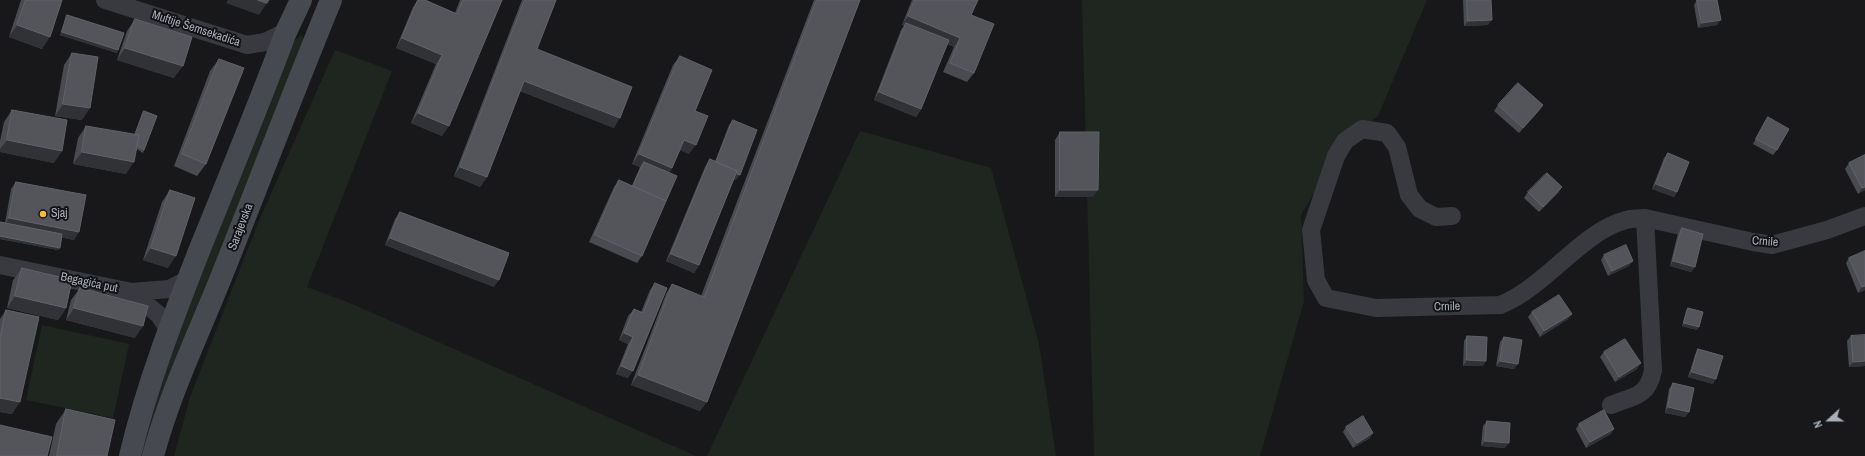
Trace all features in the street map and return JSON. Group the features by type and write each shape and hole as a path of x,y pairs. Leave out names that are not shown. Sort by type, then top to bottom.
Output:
{"main road":[{"path":"130,456 136,428 169,330 286,32 301,0"},
{"name":"Sarajevska","path":"153,456 179,379 224,271 301,70 331,0"}],"street":[{"name":"Muftije Šemsekadića","path":"105,0 247,45 265,42 286,32"},
{"name":"Crnile","path":"1452,216 1436,217 1420,209 1409,195 1397,147 1394,142 1387,134 1362,129 1346,141 1336,156 1310,230 1316,280 1326,298 1376,308 1500,306 1516,299 1541,281 1607,227 1627,220 1645,218 1772,245 1826,230 1865,216"},
{"path":"1611,405 1644,391 1649,387 1653,370 1645,218"},
{"name":"Begagića put","path":"0,265 132,292 170,289 189,279"},
{"name":"Begagića put","path":"132,292 159,315 169,330"}],"shaded area":[{"path":"1082,0 1427,0 1378,116 1345,141 1301,215 1304,301 1260,456 1094,456"},
{"path":"302,35 305,43 144,456 137,456 162,372 294,41"},
{"path":"335,50 392,71 307,287 350,303 696,456 174,456 190,397 258,223"},
{"path":"860,131 991,168 1039,344 1056,456 707,456"},
{"path":"42,325 129,344 113,418 26,400"}],"building":[{"path":"26,0 62,0 50,37 17,25"},
{"path":"258,0 269,0 267,3"},
{"path":"418,0 425,0 457,14 463,0 502,0 449,126 418,113 442,55 402,38"},
{"path":"525,0 556,0 537,49 632,87 620,118 524,81 487,177 460,167"},
{"path":"817,0 860,0 707,402 638,375 672,284 704,297"},
{"path":"915,0 978,0 971,15 994,24 974,73 950,63 960,38 908,16"},
{"path":"1467,0 1491,0 1492,20 1468,21"},
{"path":"1697,0 1717,0 1721,20 1702,23"},
{"path":"67,15 124,33 118,50 62,32"},
{"path":"135,19 192,37 183,66 125,48"},
{"path":"906,23 949,40 921,109 879,92"},
{"path":"72,53 98,57 90,108 63,104"},
{"path":"680,56 712,70 695,111 708,116 696,145 684,140 672,168 639,154"},
{"path":"219,59 244,68 206,164 182,154"},
{"path":"1518,83 1543,105 1523,128 1498,105"},
{"path":"12,110 67,120 62,151 7,140"},
{"path":"144,111 157,116 144,150 137,145 139,135 135,135"},
{"path":"1768,117 1789,129 1777,150 1756,139"},
{"path":"733,120 757,130 740,175 737,174 737,171 716,162"},
{"path":"86,126 139,135 134,162 82,152"},
{"path":"1060,132 1099,132 1098,190 1060,190"},
{"path":"1668,153 1689,162 1677,192 1656,184"},
{"path":"1865,155 1865,187 1862,188 1849,163"},
{"path":"710,159 737,171 699,265 671,254"},
{"path":"644,162 677,176 666,201 633,186"},
{"path":"1547,173 1562,187 1543,207 1528,192"},
{"path":"619,180 666,201 642,256 595,235"},
{"name":"Sjaj","path":"16,182 86,195 79,232 9,218"},
{"path":"170,190 195,198 176,256 151,248"},
{"path":"400,212 509,253 499,280 390,238"},
{"path":"0,222 62,234 60,248 0,236"},
{"path":"1682,228 1703,234 1695,267 1673,261"},
{"path":"1626,245 1633,261 1612,271 1604,255"},
{"path":"1865,251 1865,286 1862,287 1849,258"},
{"path":"22,268 72,280 66,308 15,296"},
{"path":"655,283 667,288 633,371 621,366 633,337 624,333 634,309 643,313"},
{"path":"80,288 148,306 143,326 74,308"},
{"path":"1559,295 1572,314 1544,331 1532,312"},
{"path":"1688,308 1703,312 1699,327 1684,323"},
{"path":"6,310 39,317 20,402 0,398 0,338"},
{"path":"1865,335 1865,361 1853,362 1851,336"},
{"path":"1467,336 1487,337 1486,361 1467,360"},
{"path":"1504,337 1522,340 1518,364 1500,361"},
{"path":"1625,339 1641,363 1619,377 1604,352"},
{"path":"1698,349 1723,356 1716,379 1692,372"},
{"path":"1673,383 1694,388 1689,412 1668,407"},
{"path":"66,409 115,420 107,456 57,456"},
{"path":"1604,410 1614,429 1590,442 1579,424"},
{"path":"1363,416 1373,433 1357,443 1346,427"},
{"path":"1487,421 1510,423 1509,443 1485,441"},
{"path":"0,425 52,437 47,456 0,456"}],"place":[{"name":"Sjaj","path":"43,214"}]}
